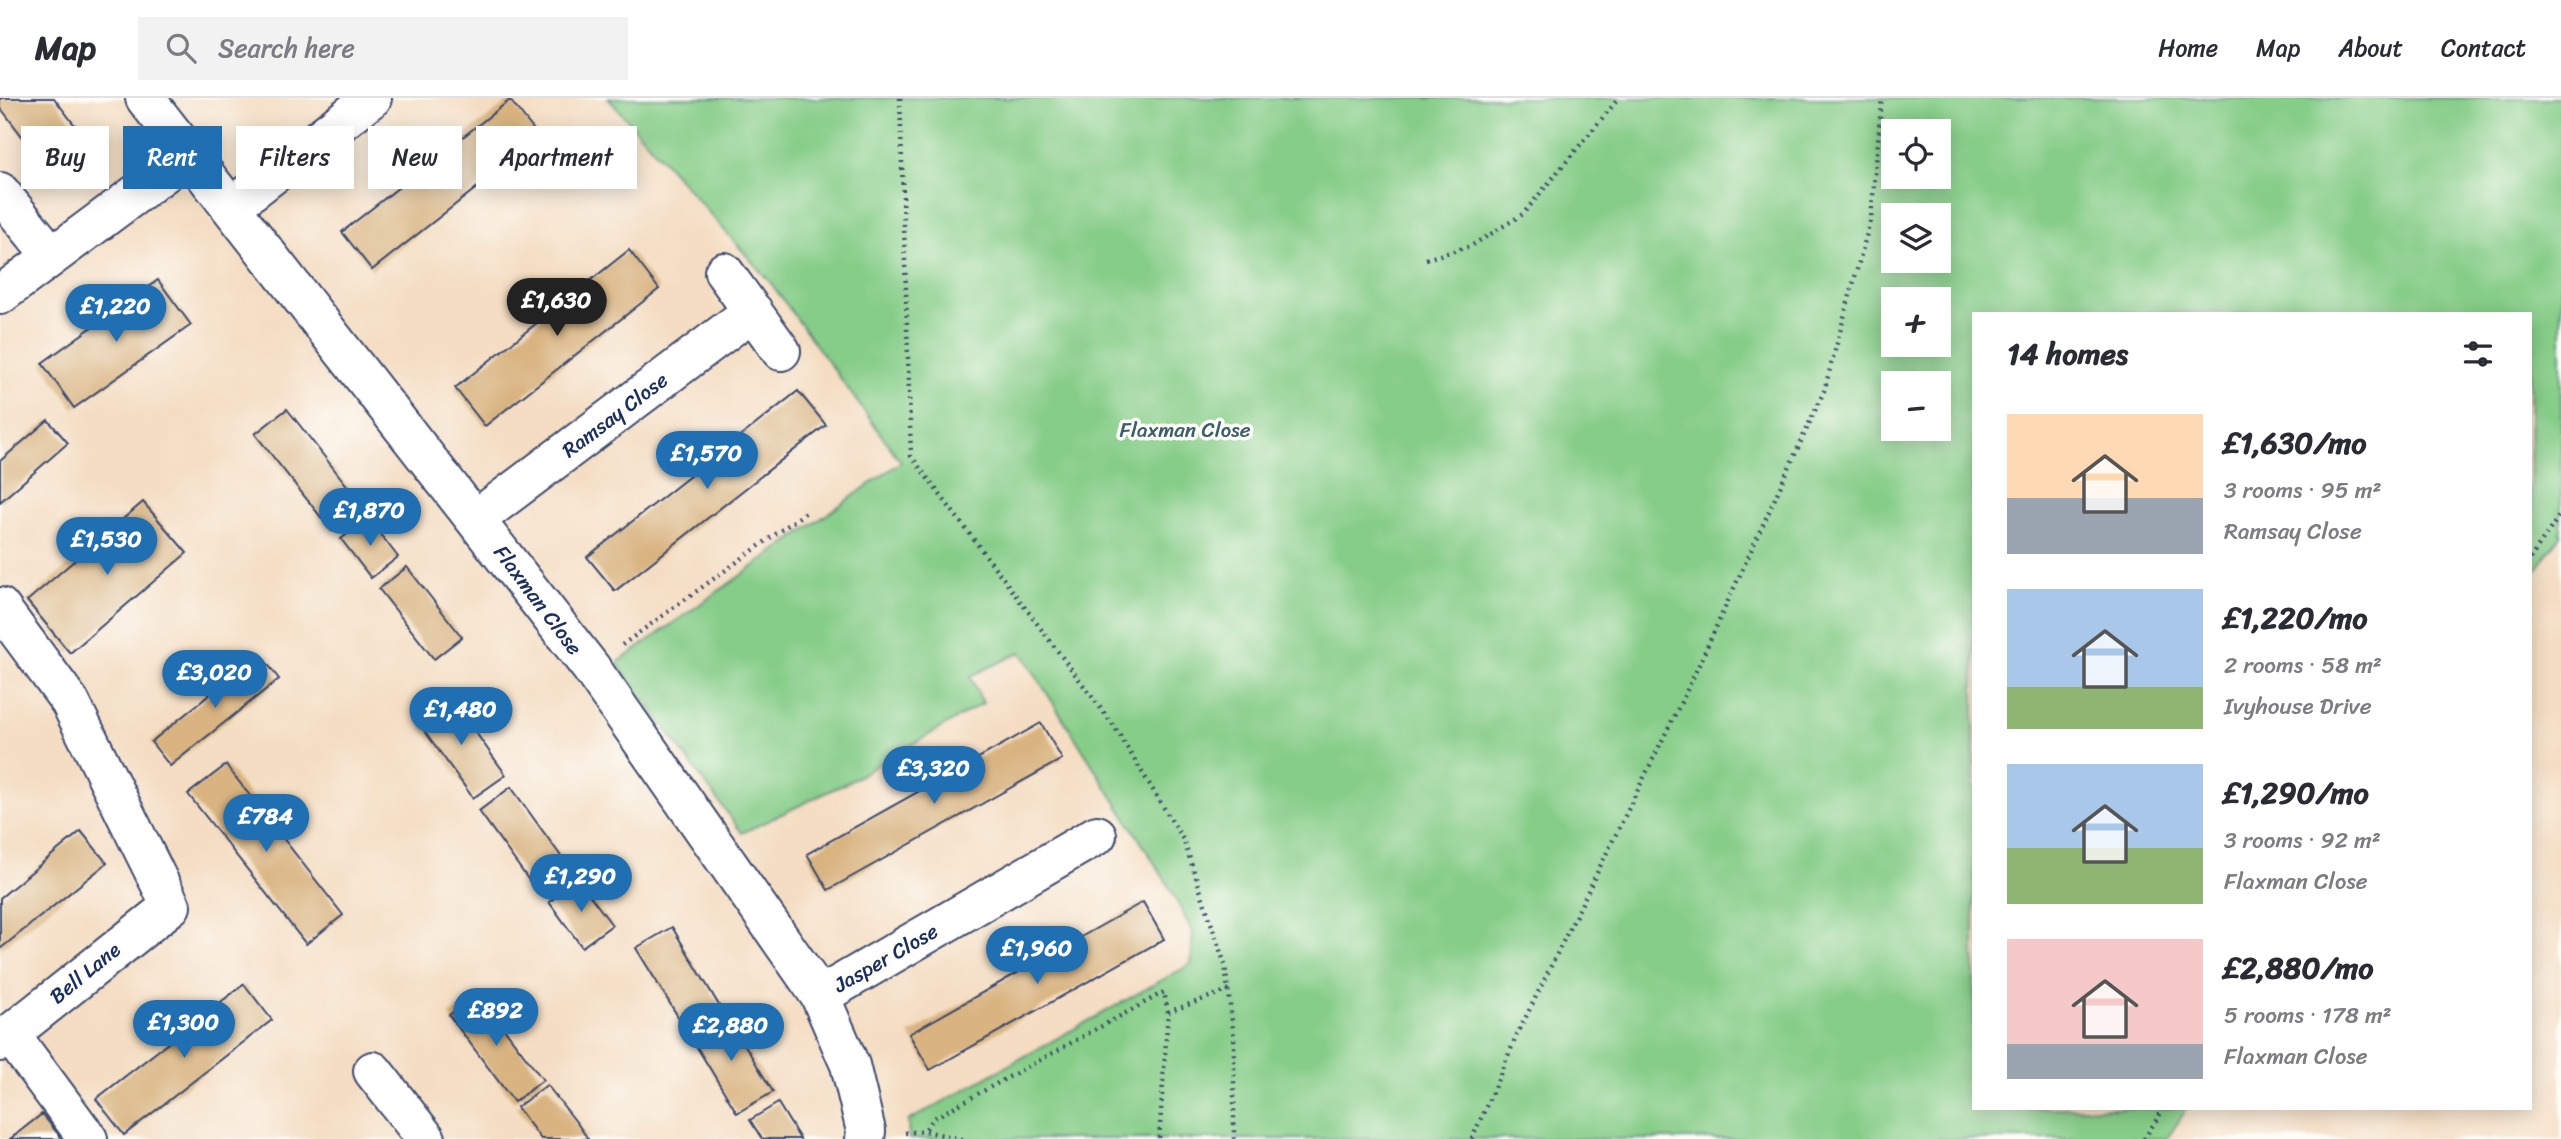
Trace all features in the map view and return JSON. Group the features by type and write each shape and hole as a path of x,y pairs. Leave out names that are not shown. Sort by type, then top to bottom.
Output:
{"street":[{"name":"Flaxman Close","path":"145,98 168,126"},
{"path":"231,207 372,98"},
{"path":"0,295 143,189"},
{"name":"Flaxman Close","path":"217,189 591,668 820,996 850,1065 866,1130 865,1139"},
{"path":"0,192 52,256"},
{"path":"723,272 781,351"},
{"name":"Ramsay Close","path":"476,519 753,311"},
{"name":"Bell Lane","path":"0,607 70,702 172,906 5,1038"},
{"name":"Jasper Close","path":"820,996 1097,836"},
{"path":"5,1038 88,1139"},
{"path":"373,1071 426,1139"}],"path":[{"path":"900,98 911,456 1114,726 1184,841 1225,965 1234,1038 1234,1139"},
{"path":"1426,259 1471,246 1522,214 1619,98"},
{"path":"1472,1139 1517,1035 1690,682 1824,391 1871,218 1882,98"},
{"path":"591,668 809,510"},
{"path":"2532,556 2561,513"},
{"path":"1168,1012 1229,990"},
{"path":"962,1139 925,1131 934,1118 1164,992 1168,1012 1159,1139"},
{"path":"2144,1139 2163,1110"}],"green space":[{"path":"608,98 2561,98 2561,536 2532,576 2532,312 1972,312 1972,1110 2186,1110 2167,1139 909,1139 908,1121 1191,964 1193,932 1167,883 1021,652 970,676 983,703 848,782 742,833 617,663 901,462 770,282 637,131 637,126 633,126"}],"building":[{"path":"0,98 54,98 75,126 21,126 21,135 0,107"},
{"path":"510,100 531,126 477,126"},
{"path":"476,127 476,188 372,270 342,232 397,189 462,189 462,138"},
{"path":"629,250 659,289 485,426 455,388"},
{"path":"158,280 191,325 74,408 42,363"},
{"path":"798,391 826,425 615,591 587,557"},
{"path":"287,409 363,506 332,531 255,434"},
{"path":"48,420 68,443 0,502 0,461"},
{"path":"143,502 187,553 70,653 27,601"},
{"path":"368,518 398,557 371,578 341,539"},
{"path":"407,567 462,637 434,659 379,589"},
{"path":"260,654 279,679 170,766 151,742"},
{"path":"449,695 506,775 473,798 416,719"},
{"path":"1041,723 1062,759 828,890 807,854"},
{"path":"226,765 343,915 306,944 188,794"},
{"path":"511,787 568,866 536,890 479,811"},
{"path":"81,831 107,863 0,949 0,898"},
{"path":"579,881 612,925 582,947 549,902"},
{"path":"1143,902 1164,939 930,1070 909,1034"},
{"path":"672,927 720,1007 685,1028 636,948"},
{"path":"244,984 272,1020 124,1135 96,1099"},
{"path":"478,994 543,1080 514,1102 449,1015"},
{"path":"725,1012 773,1092 737,1113 689,1034"},
{"path":"547,1085 588,1139 541,1139 517,1107"},
{"path":"778,1103 800,1139 762,1139 750,1120"},
{"path":"42,1114 62,1139 10,1139"}]}
